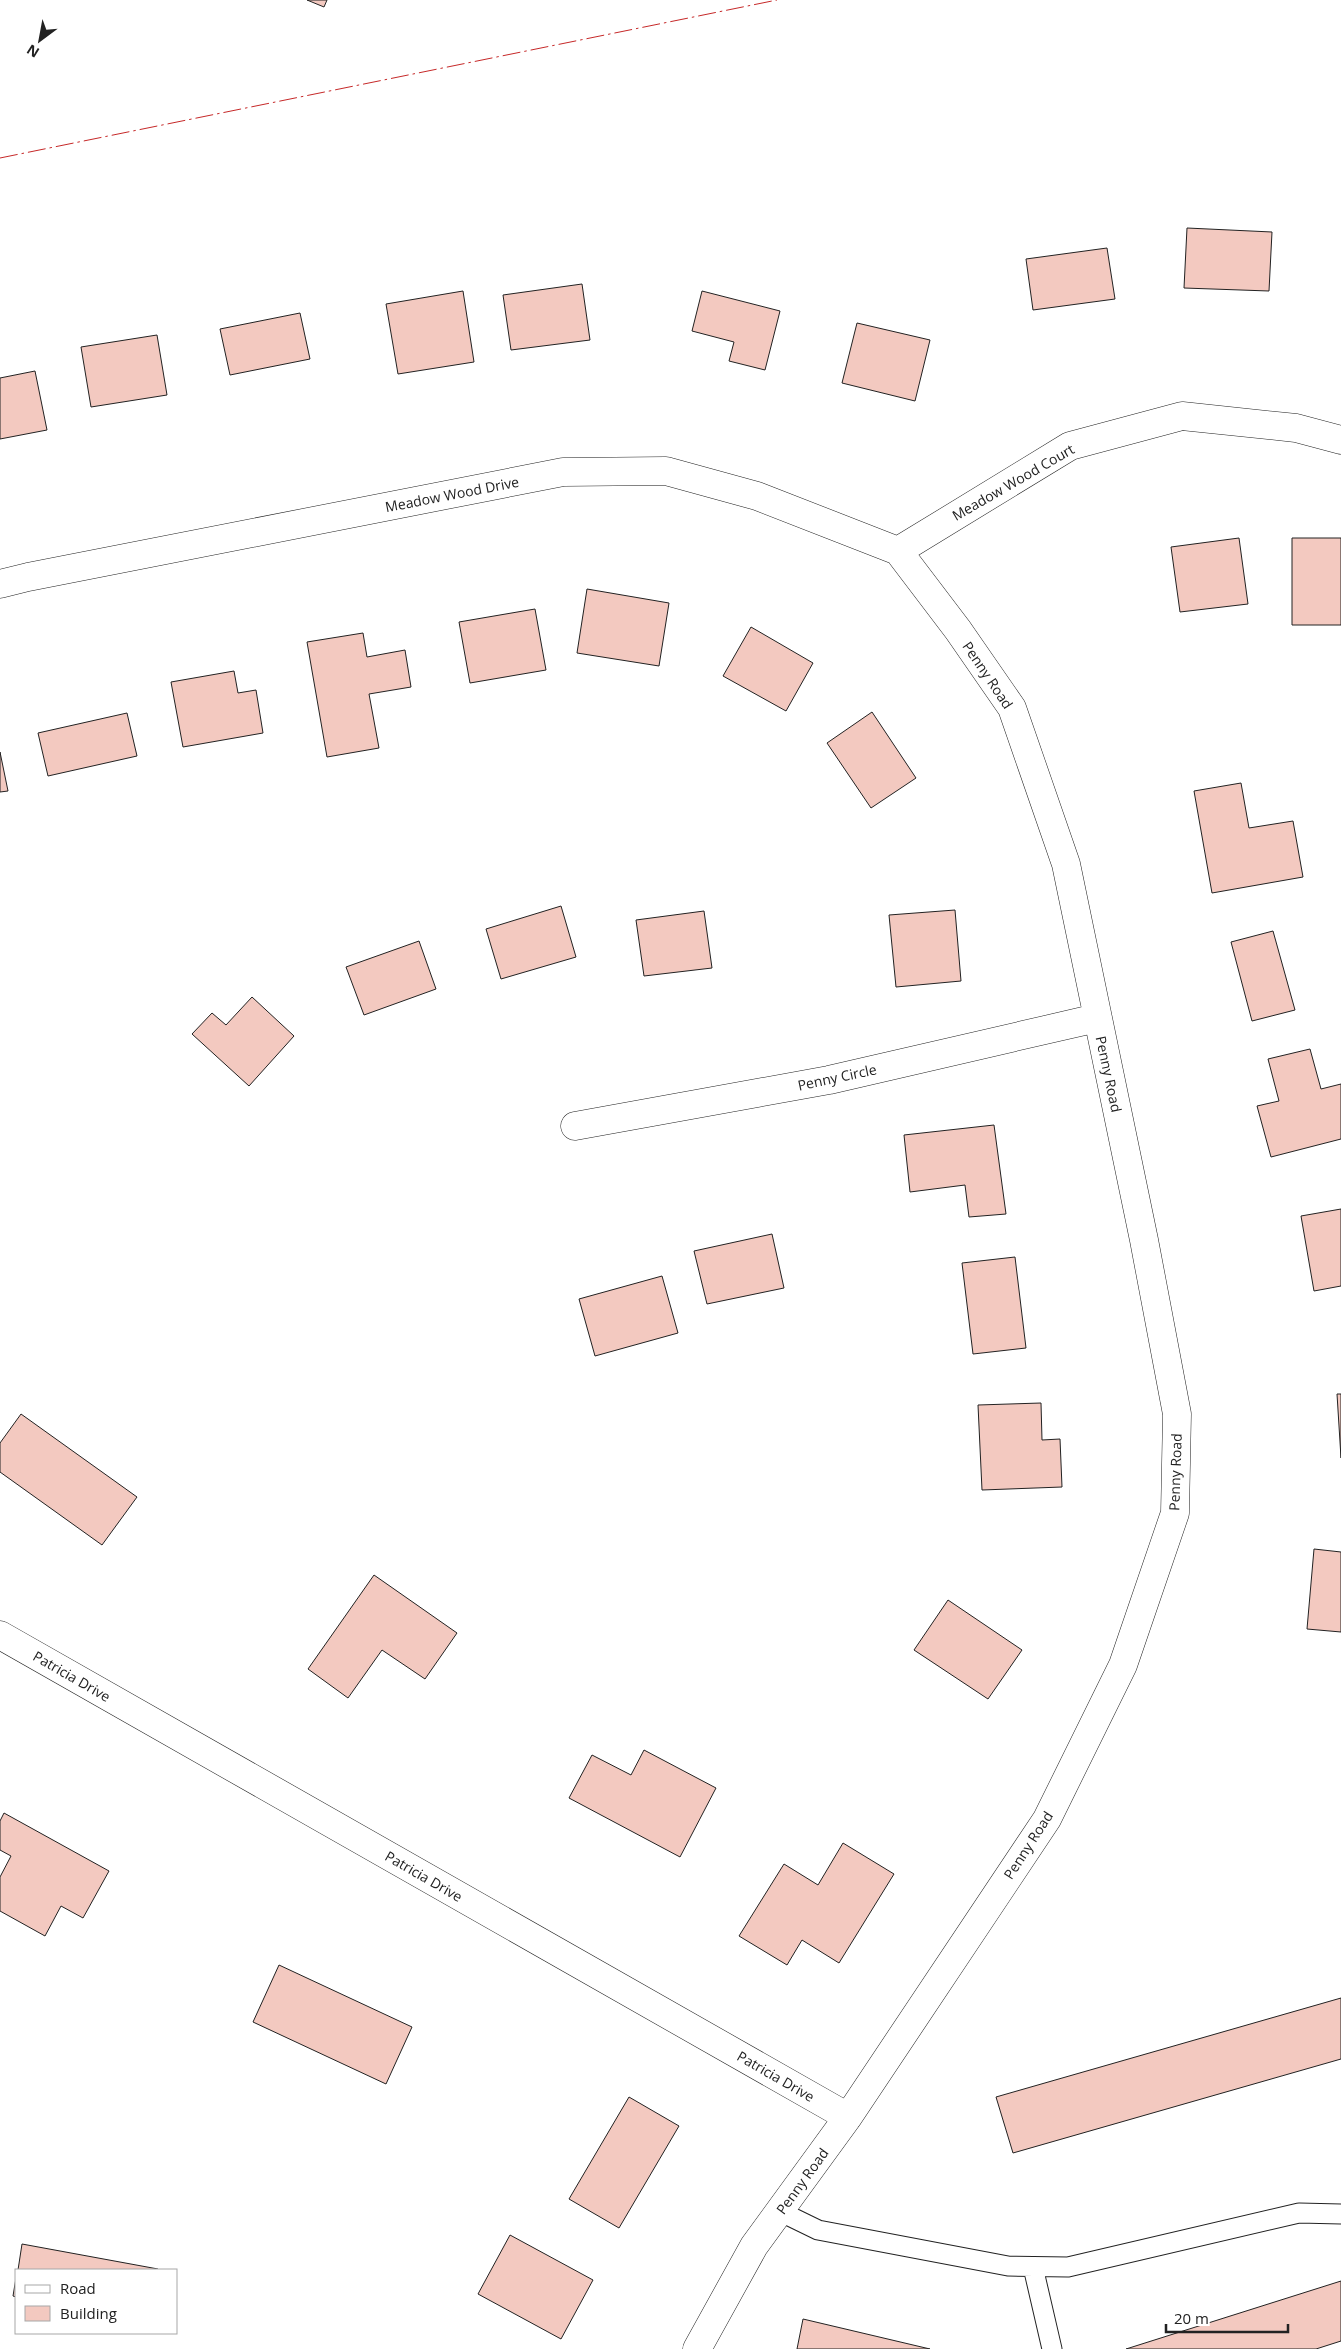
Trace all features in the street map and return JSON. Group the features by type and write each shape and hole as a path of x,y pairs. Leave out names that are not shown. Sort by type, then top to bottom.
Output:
{"street":[{"name":"Meadow Wood Court","path":"898,551 1070,446 1182,416 1296,428 1341,440"},
{"name":"Meadow Wood Drive","path":"0,584 37,575 563,472 666,472 757,496 898,551"},
{"name":"Penny Road","path":"697,2349 754,2246 848,2117 1047,1819 1123,1665 1175,1513 1177,1414 1144,1240 1066,864 1012,708 958,630 898,551"},
{"name":"Penny Circle","path":"575,1126 829,1080 1097,1018"},
{"name":"Patricia Drive","path":"0,1635 848,2117"}],"lane":[{"path":"780,2212 818,2230 1008,2266 1034,2267 1068,2267 1298,2213 1341,2214"},
{"path":"1034,2267 1052,2349"}],"building":[{"path":"307,0 327,0 324,7"},
{"path":"1187,228 1272,232 1269,291 1184,288"},
{"path":"1107,248 1115,299 1033,310 1026,259"},
{"path":"582,284 590,340 511,350 503,295"},
{"path":"463,291 474,362 398,374 386,304"},
{"path":"702,291 780,311 765,370 729,361 734,342 692,331"},
{"path":"300,313 310,359 230,375 220,329"},
{"path":"857,323 930,340 915,401 842,383"},
{"path":"157,335 167,395 91,407 81,347"},
{"path":"35,371 47,430 0,439 0,378"},
{"path":"1239,538 1248,604 1180,612 1171,547"},
{"path":"1292,538 1341,538 1341,625 1292,625"},
{"path":"587,589 669,603 659,666 577,653"},
{"path":"535,609 546,670 470,683 459,622"},
{"path":"751,627 813,663 786,711 723,676"},
{"path":"363,633 367,657 405,650 411,687 369,694 379,748 327,757 307,642"},
{"path":"234,671 238,693 256,690 263,733 183,747 171,682"},
{"path":"872,712 916,778 871,808 827,743"},
{"path":"127,713 137,756 48,776 38,733"},
{"path":"0,752 8,791 0,792"},
{"path":"1241,783 1249,828 1293,821 1303,877 1212,893 1194,791"},
{"path":"561,906 576,957 501,979 486,929"},
{"path":"955,910 961,981 896,987 889,915"},
{"path":"704,911 712,968 644,976 636,920"},
{"path":"1273,931 1295,1010 1252,1021 1231,942"},
{"path":"419,941 436,989 364,1015 346,967"},
{"path":"252,997 294,1036 249,1086 192,1034 212,1013 226,1025"},
{"path":"1310,1049 1321,1089 1341,1084 1341,1139 1271,1157 1257,1106 1279,1101 1268,1059"},
{"path":"994,1125 1006,1214 969,1217 965,1185 910,1192 904,1135"},
{"path":"1341,1209 1341,1286 1314,1291 1301,1216"},
{"path":"772,1234 784,1288 707,1304 694,1251"},
{"path":"1015,1257 1026,1348 973,1354 962,1263"},
{"path":"662,1276 678,1333 595,1356 579,1299"},
{"path":"1337,1394 1341,1394 1341,1458"},
{"path":"1041,1403 1042,1440 1060,1439 1062,1487 982,1490 978,1405"},
{"path":"21,1414 137,1497 102,1545 0,1472 0,1443"},
{"path":"1314,1549 1341,1552 1341,1632 1307,1629"},
{"path":"374,1575 457,1633 425,1679 382,1650 348,1698 308,1669"},
{"path":"948,1600 1022,1650 988,1699 914,1650"},
{"path":"644,1750 716,1788 680,1857 569,1798 592,1755 631,1775"},
{"path":"4,1813 109,1871 83,1918 61,1906 45,1936 0,1911 0,1877 11,1856 0,1850 0,1821"},
{"path":"843,1843 894,1874 839,1963 802,1940 787,1965 739,1936 784,1864 818,1885"},
{"path":"279,1965 412,2027 386,2084 253,2022"},
{"path":"1341,1998 1341,2059 1013,2153 996,2097"},
{"path":"629,2097 679,2126 619,2228 569,2199"},
{"path":"510,2235 593,2280 561,2339 478,2294"},
{"path":"22,2244 158,2269 18,2269"},
{"path":"1341,2281 1341,2341 1316,2349 1126,2349"},
{"path":"803,2319 930,2349 797,2349"}],"power":[{"path":"0,158 777,0"}]}
